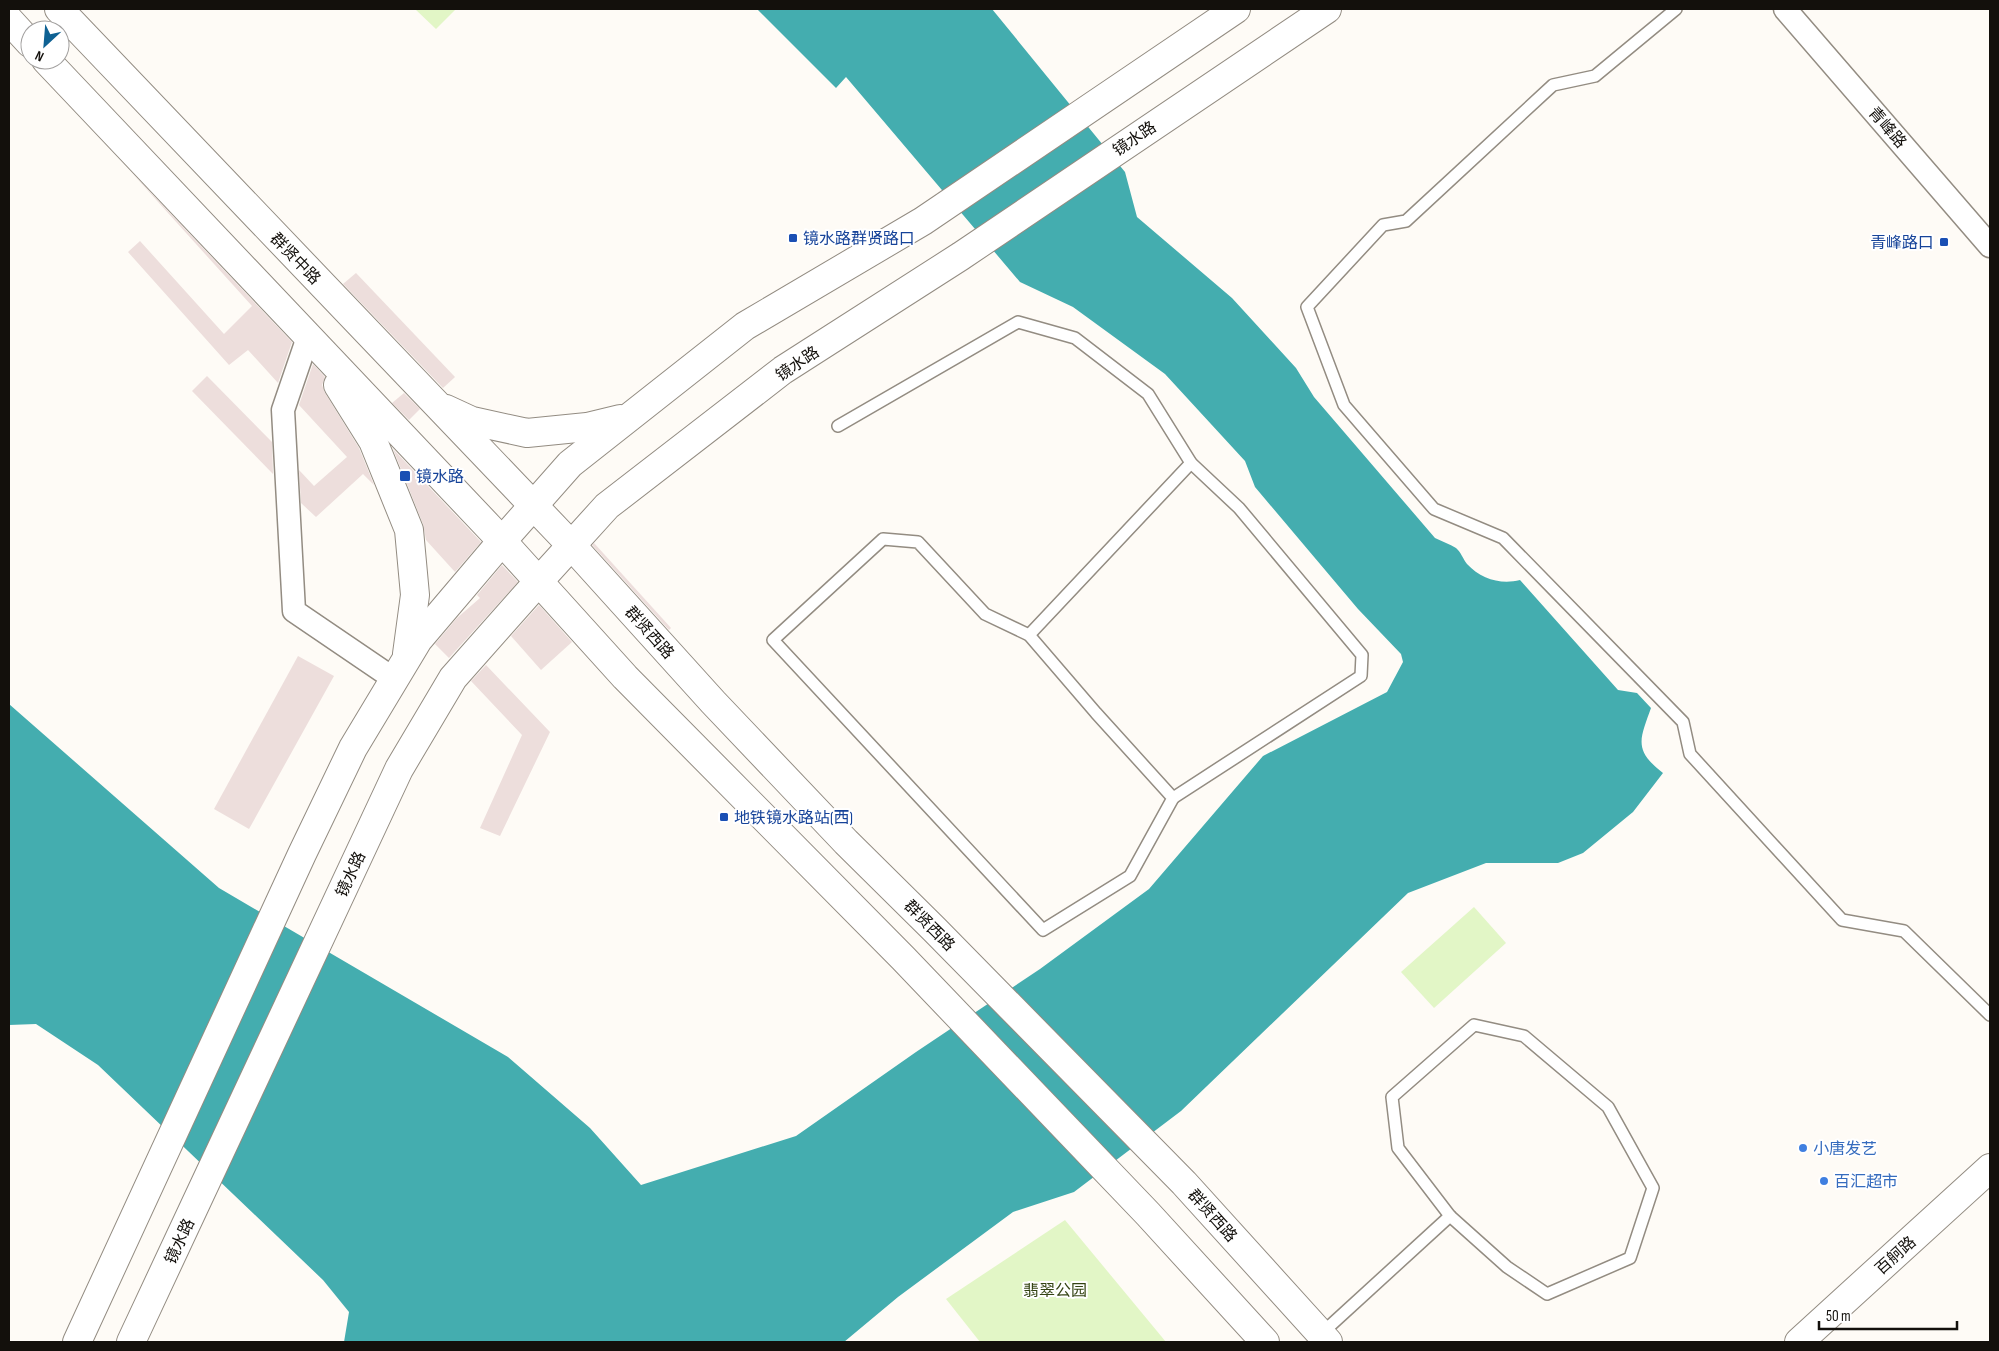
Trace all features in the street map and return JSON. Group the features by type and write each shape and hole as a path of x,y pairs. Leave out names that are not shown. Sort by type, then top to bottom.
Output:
{"main road":[{"name":"群贤中路","path":"59,9 533,507"},
{"path":"77,1342 302,854 353,748 418,640 502,540 570,464 745,326 923,221 1091,105 1236,9"},
{"name":"镜水路","path":"131,1342 399,769 453,678 539,581 607,506 783,370 961,256 1327,9"},
{"path":"9,20 20,32"},
{"path":"55,70 502,540 626,677 903,958 1148,1214 1265,1342"},
{"path":"308,337 373,441 409,530 416,595 400,669"},
{"path":"435,404 472,421 527,433 587,427 629,417"},
{"name":"群贤西路","path":"533,507 572,546 713,702 846,842 1184,1183 1324,1338"},
{"name":"百舸路","path":"1799,1342 1990,1168"}],"street":[{"name":"青峰路","path":"1785,9 1990,246"},
{"path":"308,337 283,410 294,611 400,669"}],"lane":[{"path":"1676,9 1595,76 1553,85 1406,221 1383,225 1307,307 1344,406 1434,509 1503,538 1683,722 1690,754 1842,920 1904,931 1990,1015"},
{"path":"838,426 1018,322 1075,338 1148,394 1191,462 1239,508 1362,655 1361,676 1173,798 1130,876 1043,930 773,640 883,538 918,542 985,614 1029,635 1096,714 1173,798"},
{"path":"1029,635 1191,462"},
{"path":"1474,1025 1524,1036 1608,1107 1653,1188 1630,1258 1548,1294 1507,1267 1450,1216 1398,1148 1392,1097 1474,1025"},
{"path":"1324,1338 1450,1216"}],"green space":[{"path":"415,9 456,9 436,29"},
{"path":"1474,907 1506,943 1434,1008 1401,972"},
{"name":"翡翠公园","path":"1065,1220 1166,1342 980,1342 946,1299"}],"water":[{"path":"757,9 992,9 1125,172 1137,217 1232,298 1296,368 1314,397 1435,538 1456,548 1467,564 1485,577 1506,582 1520,580 1618,690 1637,693 1651,708 1642,736 1643,750 1653,765 1663,773 1633,812 1583,853 1558,863 1486,863 1408,893 1181,1111 1074,1192 1013,1212 898,1297 844,1342 344,1342 349,1312 323,1280 98,1065 36,1024 9,1025 9,704 219,888 508,1057 590,1128 641,1185 796,1136 916,1052 1040,969 1149,889 1263,756 1387,692 1403,662 1401,654 1358,609 1255,487 1245,461 1165,374 1073,307 1020,282 846,77 836,88"}],"building":[{"path":"131,172 292,342 278,383 248,350 229,365 128,252 140,241 224,334 252,306"},
{"path":"356,273 455,377 443,388 343,284"},
{"path":"313,364 325,377 322,385 325,393 359,448 374,485 363,474 316,517 301,503 299,470 314,486 347,457 299,405"},
{"path":"207,376 272,442 273,474 192,391"},
{"path":"404,393 420,409 409,420 392,403"},
{"path":"393,449 481,542 455,572 426,540 423,524"},
{"path":"594,543 671,628 669,630 592,545"},
{"path":"502,565 518,582 449,658 435,644 457,618 480,598 477,595"},
{"path":"539,605 572,642 541,670 511,636"},
{"path":"298,656 334,676 249,829 214,809"},
{"path":"486,665 550,732 500,836 480,828 522,735 471,681"}],"place":[{"name":"镜水路群贤路口","path":"793,238"},
{"name":"青峰路口","path":"1944,242"},
{"name":"镜水路","path":"405,476"},
{"name":"地铁镜水路站(西)","path":"724,817"},
{"name":"小唐发艺","path":"1803,1148"},
{"name":"百汇超市","path":"1824,1181"}]}
